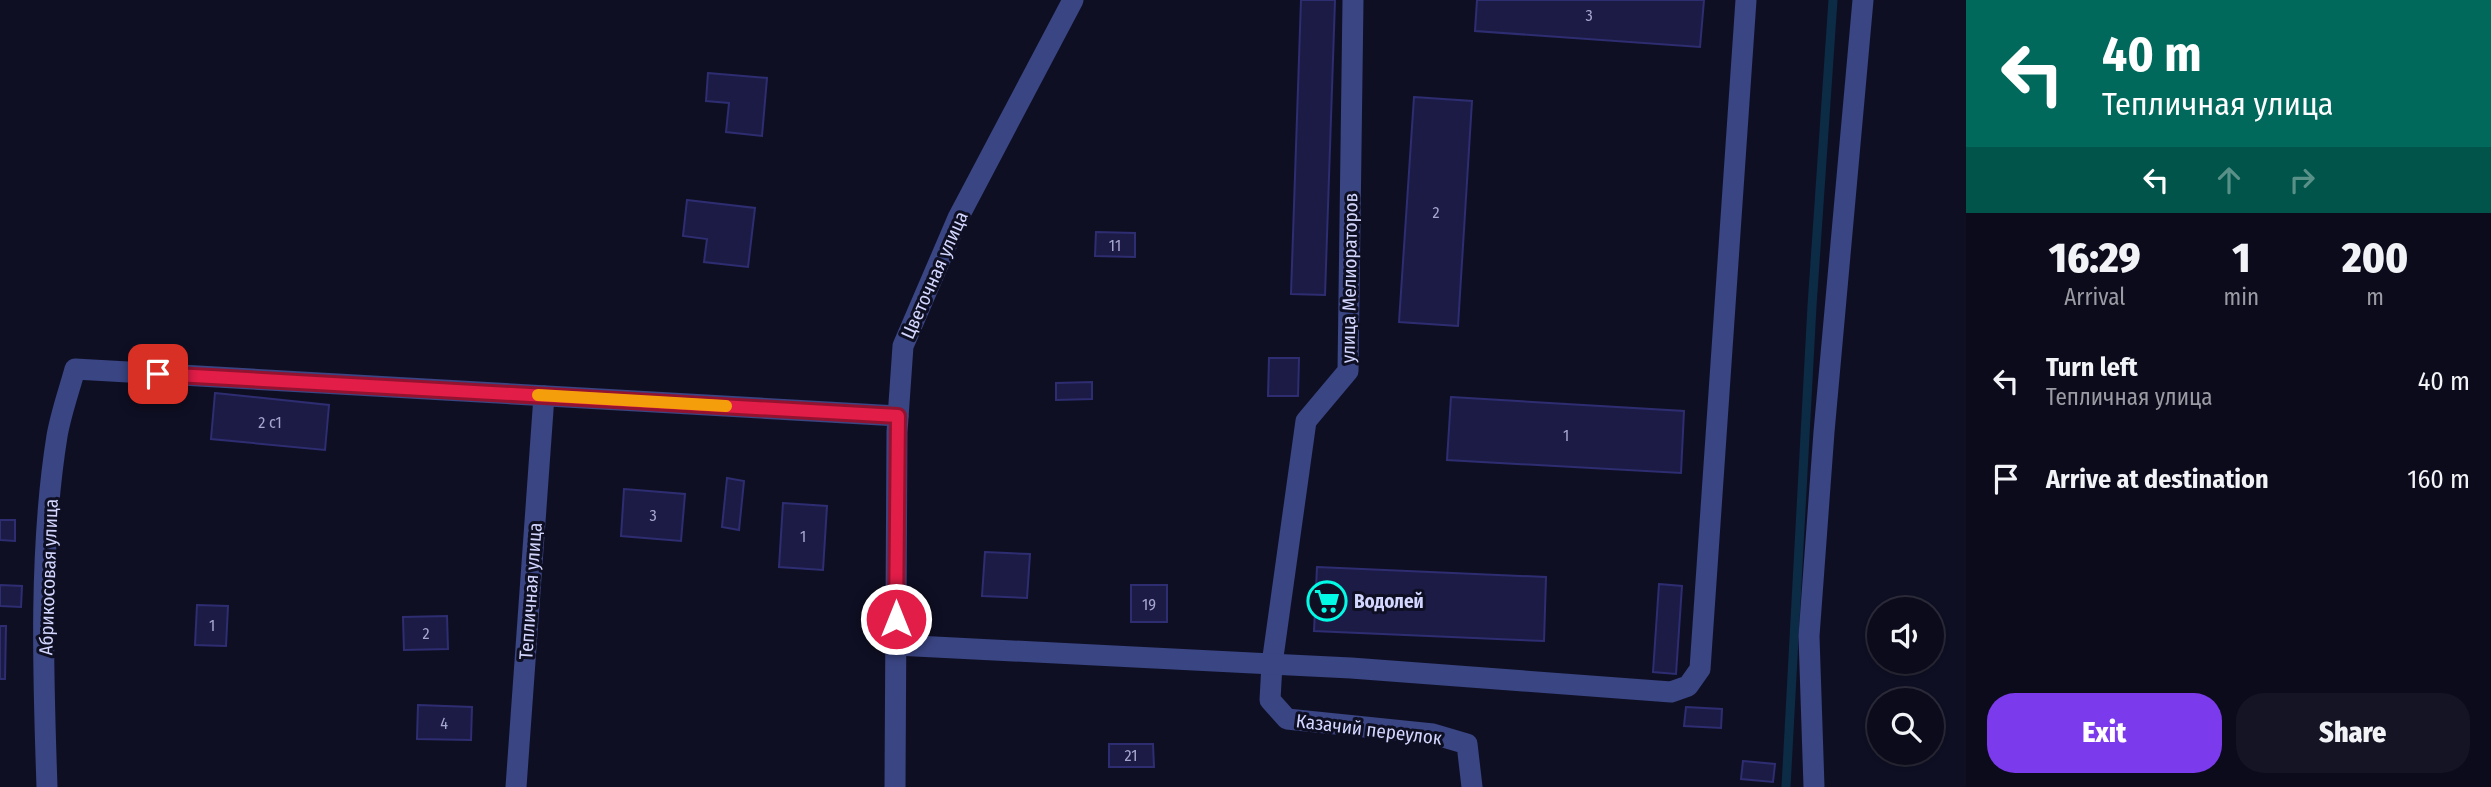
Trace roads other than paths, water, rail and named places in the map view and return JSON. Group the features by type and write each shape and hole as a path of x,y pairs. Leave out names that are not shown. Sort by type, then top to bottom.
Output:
{"street":[{"name":"Цветочная улица","path":"895,787 898,416 903,346 958,218 1073,0"},
{"name":"улица Мелиораторов","path":"1272,664 1306,421 1348,371 1353,0"},
{"path":"896,645 1272,664 1671,692 1688,685 1700,669 1746,0"},
{"path":"1814,787 1809,636 1824,432 1863,0"},
{"name":"Абрикосовая улица","path":"47,787 44,708 47,521 58,433 75,369 544,396"},
{"path":"544,396 898,416"},
{"name":"Тепличная улица","path":"516,787 544,396"},
{"name":"Казачий переулок","path":"1272,664 1270,699 1287,719 1433,734 1467,744 1472,787"}],"waterway":[{"path":"1786,787 1812,306 1833,0"}],"place":[{"name":"Водолей","path":"1327,601"}]}
